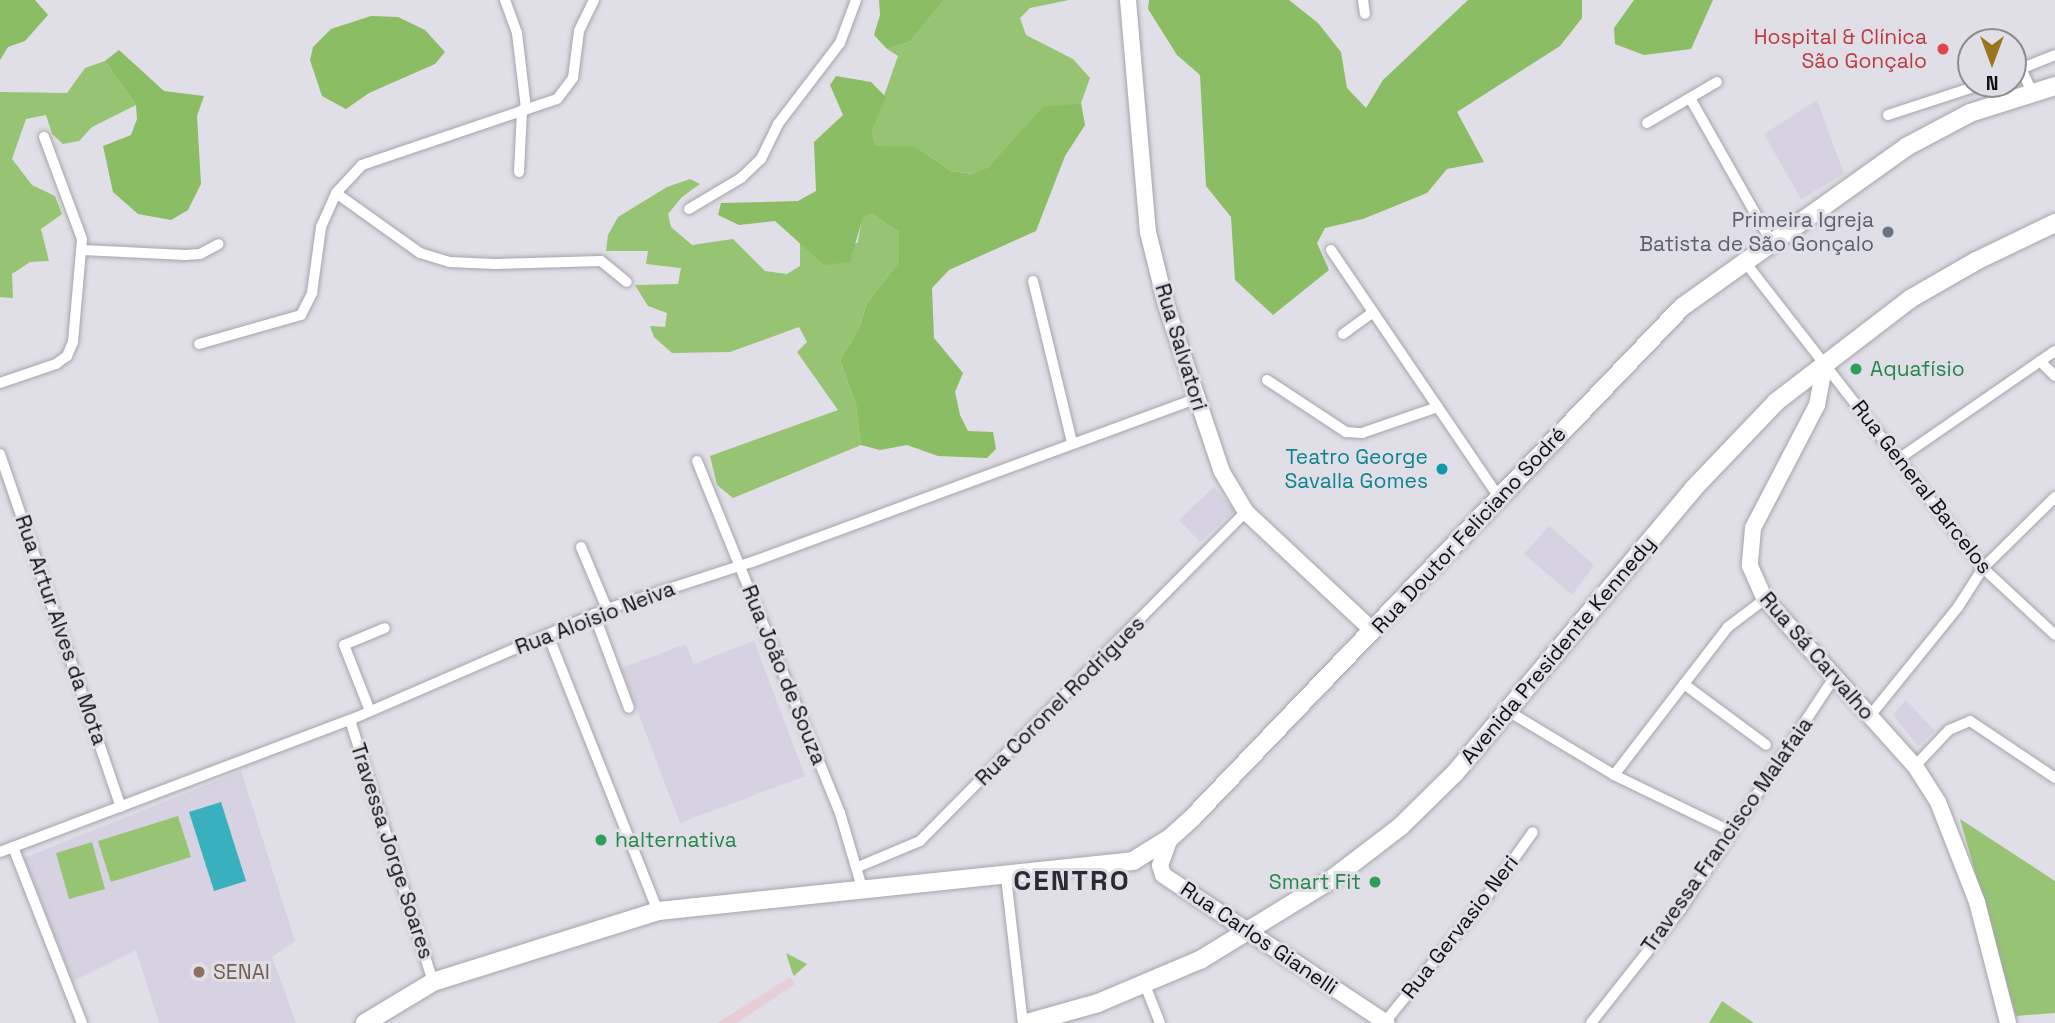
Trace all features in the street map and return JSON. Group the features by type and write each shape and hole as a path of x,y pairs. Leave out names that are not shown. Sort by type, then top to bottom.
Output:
{"main road":[{"name":"Rua Salvatori","path":"1128,0 1149,232 1196,399 1222,472 1246,512 1373,631"},
{"name":"Rua Doutor Feliciano Sodré","path":"365,1023 433,982 658,912 1117,865 1170,838 1500,499 1636,351 1682,307 1916,141 1970,113 2055,86"},
{"name":"Avenida Presidente Kennedy","path":"1025,1023 1145,985 1253,932 1401,826 1508,711 1732,445 1825,363 1939,281 2055,223"},
{"name":"Rua Sá Carvalho","path":"1825,363 1817,405 1768,494 1749,548 1755,584 1834,678 1915,766 1938,802 1969,878 2008,1023"},
{"name":"Rua Carlos Gianelli","path":"1170,838 1160,865 1163,875 1386,1022"}],"street":[{"path":"505,0 517,33 524,110 519,172"},
{"path":"199,344 301,316 312,293 321,226 336,193 362,165 557,99 568,89 573,78 579,31 594,0"},
{"path":"689,209 741,178 761,159 784,116 827,65 856,0"},
{"path":"1363,0 1366,14"},
{"path":"2027,66 2055,55"},
{"path":"1647,123 1717,82"},
{"path":"2027,85 2032,92"},
{"path":"1888,115 1957,92"},
{"path":"1690,97 1772,243"},
{"path":"0,383 56,364 66,356 73,342 83,250 71,200 44,137"},
{"path":"336,193 420,253 450,262 495,264 601,261 627,282"},
{"path":"83,250 185,255 219,244"},
{"path":"1331,250 1500,499"},
{"path":"1745,262 1825,363"},
{"path":"1033,281 1072,442"},
{"path":"1343,334 1373,312"},
{"path":"1897,460 2055,351"},
{"path":"2040,361 2055,376"},
{"name":"Rua General Barcelos","path":"1825,363 1897,460 1983,568 2052,628"},
{"path":"1267,380 1346,432 1362,433 1438,407"},
{"name":"Rua Aloisio Neiva","path":"0,852 350,720 607,609 739,565 1196,399"},
{"name":"Rua Artur Alves da Mota","path":"0,454 121,807"},
{"name":"Rua João de Souza","path":"697,461 858,867 863,891"},
{"path":"1869,716 1958,607 1983,568 2055,497"},
{"name":"Rua Coronel Rodrigues","path":"858,867 920,841 1246,512"},
{"path":"581,547 607,609"},
{"path":"1614,775 1728,627 1765,599"},
{"path":"594,614 629,708"},
{"path":"370,711 344,645 385,628"},
{"path":"548,635 658,912"},
{"name":"Travessa Francisco Malafaia","path":"1591,1023 1681,909 1834,678"},
{"path":"1684,684 1766,745"},
{"path":"1508,711 1614,775 1732,832"},
{"name":"Travessa Jorge Soares","path":"350,720 433,982"},
{"path":"1915,766 1949,730 1970,721 2055,778"},
{"name":"Rua Gervasio Neri","path":"1386,1022 1488,895 1533,832"},
{"path":"13,847 82,1023"},
{"path":"1006,877 1025,1023"},
{"path":"1145,985 1160,1023"}],"shaded area":[{"path":"1817,100 1844,174 1801,199 1764,134"},
{"path":"1214,487 1235,510 1200,542 1179,520"},
{"path":"1549,526 1594,565 1572,595 1524,554"},
{"path":"754,641 805,776 680,823 621,668 686,644 694,664"},
{"path":"1906,700 1935,731 1918,746 1893,715"},
{"path":"241,771 295,941 272,957 296,1023 159,1023 136,950 73,981 24,858"},
{"path":"790,977 795,984 737,1023 717,1023"}],"green space":[{"path":"0,0 35,0 48,15 25,41 8,47 0,60"},
{"path":"879,0 944,0 910,42 887,49 874,35 880,15"},
{"path":"944,0 1069,0 1030,8 1020,18 1026,35 1073,59 1090,78 1081,103 1043,108 988,167 974,174 951,171 916,147 875,147 872,130 898,56 887,49 910,42"},
{"path":"1149,0 1289,0 1318,23 1341,52 1347,88 1366,108 1383,80 1468,0 1582,0 1582,18 1560,46 1457,112 1484,162 1447,169 1427,193 1363,219 1325,228 1317,243 1329,270 1273,315 1235,280 1231,217 1206,186 1200,75 1177,55 1148,9"},
{"path":"1634,0 1713,0 1691,49 1644,55 1615,44 1614,28"},
{"path":"371,16 398,17 425,30 445,52 435,64 369,93 346,109 322,96 310,60 313,47 331,29"},
{"path":"119,50 164,91 204,96 197,116 201,184 188,210 171,220 138,214 113,192 103,146 131,135 137,119 136,105 105,61"},
{"path":"105,61 136,105 92,127 79,141 63,144 52,134 46,115 26,119 12,159 32,185 55,196 62,214 41,229 49,261 30,262 12,274 13,298 0,297 0,92 67,93 85,68"},
{"path":"836,76 871,82 886,97 872,130 875,146 916,147 951,171 973,174 988,167 1043,107 1081,103 1085,125 1065,156 1036,231 949,270 932,288 934,338 963,373 955,392 960,415 968,431 993,432 996,449 987,458 938,456 907,445 880,450 861,445 856,405 840,360 859,328 867,303 899,262 899,232 872,214 863,217 850,262 824,265 775,221 739,225 718,215 721,203 798,201 816,191 814,142 843,115 830,85"},
{"path":"690,179 700,184 682,197 668,214 671,227 692,245 733,239 765,271 787,274 800,266 800,242 824,265 858,242 862,217 872,214 899,232 899,262 867,303 859,328 840,360 856,405 861,445 733,498 717,485 710,456 838,410 797,352 807,342 799,327 730,352 672,353 654,337 650,326 665,327 667,313 648,306 635,285 678,284 681,268 646,264 648,251 606,251 608,235 618,217 667,187"},
{"path":"178,816 191,857 111,882 98,841"},
{"path":"1960,819 2055,881 2055,1013 2016,1016"},
{"path":"92,842 105,889 69,899 56,853"},
{"path":"786,953 807,964 794,976 792,972"},
{"path":"1722,1001 1754,1023 1709,1023"}],"water":[{"path":"221,802 246,881 214,891 189,812"}],"place":[{"name":"Hospital & Clínica São Gonçalo","path":"1943,49"},
{"name":"Primeira Igreja Batista de São Gonçalo","path":"1888,232"},
{"name":"Aquafísio","path":"1856,369"},
{"name":"Teatro George Savalla Gomes","path":"1442,469"},
{"name":"halternativa","path":"601,840"},
{"name":"Smart Fit","path":"1375,882"},
{"name":"SENAI","path":"199,972"}],"district":[{"name":"CENTRO","path":"1072,880"}]}
